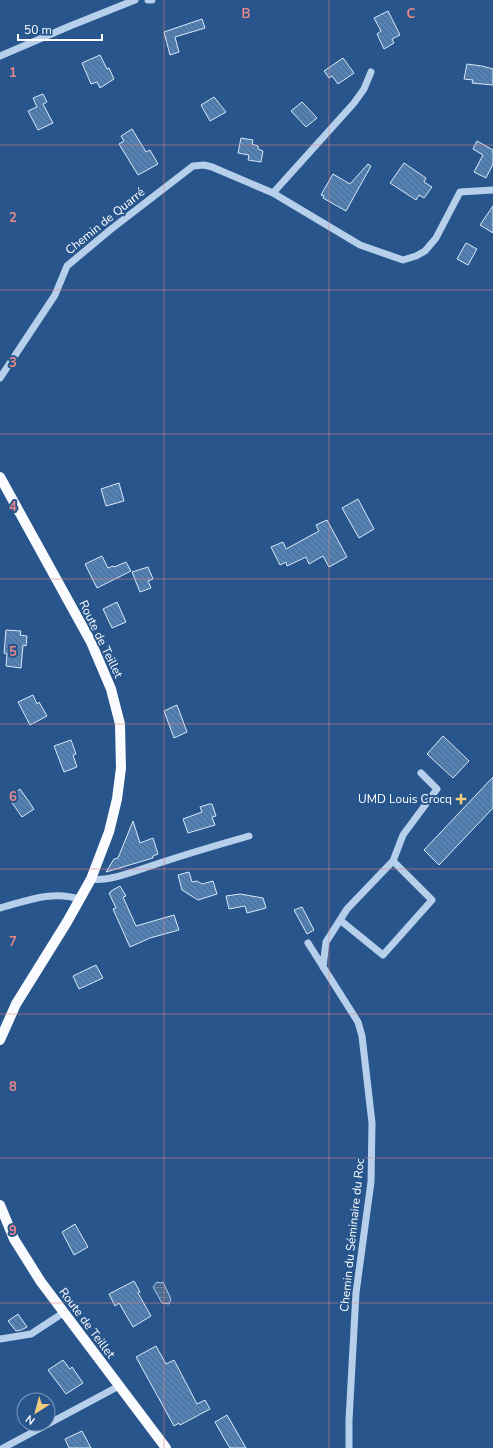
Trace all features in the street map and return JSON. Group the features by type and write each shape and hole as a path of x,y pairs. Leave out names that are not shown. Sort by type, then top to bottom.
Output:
{"main road":[{"name":"Route de Teillet","path":"0,477 91,642 111,689 120,724 121,768 117,799 109,832 91,879 16,1004 0,1040"},
{"name":"Route de Teillet","path":"0,1205 14,1239 41,1282 166,1448"}],"street":[{"path":"0,56 135,0"},
{"path":"272,193 354,103 364,89 370,72"},
{"name":"Chemin de Quarré","path":"0,378 54,295 67,266 110,230 194,166 204,164 272,193 360,245 403,260 416,256 425,251 436,238 460,192 493,190"},
{"path":"323,967 326,942 347,909 393,861 403,835 437,789 421,773"},
{"path":"91,879 99,880 124,874 195,851 249,836"},
{"path":"340,920 383,955 432,900 393,861"},
{"path":"0,908 48,896 72,897 79,899"},
{"name":"Chemin du Séminaire du Roc","path":"308,943 358,1022 362,1036 372,1123 371,1182 356,1293 349,1420 349,1448"},
{"path":"0,1339 31,1334 63,1313"},
{"path":"56,1420 119,1386"},
{"path":"3,1448 33,1432"}],"water":[{"path":"157,1282 163,1282 171,1299 169,1304 162,1303 153,1287"}],"building":[{"path":"388,11 400,35 392,39 394,43 384,49 377,34 381,31 374,18"},
{"path":"202,19 205,28 175,37 179,52 170,55 164,32"},
{"path":"100,55 107,69 109,68 114,79 100,88 97,82 91,84 82,63"},
{"path":"343,58 354,73 338,84 332,76 329,78 324,71"},
{"path":"467,64 493,69 493,85 472,83 473,80 464,79"},
{"path":"43,94 47,102 43,104 53,123 38,130 28,111 37,107 33,98"},
{"path":"214,97 226,112 210,121 201,105"},
{"path":"302,102 317,118 306,127 291,111"},
{"path":"132,129 146,152 150,150 158,164 138,175 119,144 124,141 121,136"},
{"path":"241,138 253,140 252,144 258,146 258,149 263,151 261,162 248,160 249,155 238,153"},
{"path":"477,141 493,150 493,164 486,178 474,172 483,155 473,149"},
{"path":"404,163 426,178 424,182 432,187 424,198 419,195 416,200 390,183"},
{"path":"368,164 371,166 346,211 323,198 324,196 321,195 333,174 350,184"},
{"path":"493,206 493,233 480,225"},
{"path":"466,243 477,249 468,265 457,259"},
{"path":"119,483 124,501 106,506 101,489"},
{"path":"358,499 374,529 359,538 342,508"},
{"path":"327,520 347,557 329,567 323,556 309,564 306,557 287,566 286,562 280,565 271,547 283,542 286,549 319,531 316,525"},
{"path":"102,556 108,568 126,562 131,571 97,588 85,564"},
{"path":"148,567 153,579 148,581 151,588 140,592 132,572"},
{"path":"117,602 126,622 112,628 103,609"},
{"path":"6,630 21,631 20,635 27,636 26,646 23,645 21,668 6,666 7,654 4,653"},
{"path":"33,695 37,704 39,702 47,716 30,725 18,702"},
{"path":"177,705 187,732 174,738 164,711"},
{"path":"443,736 469,761 453,778 427,754"},
{"path":"71,740 76,754 73,755 77,767 64,772 54,746"},
{"path":"493,777 493,808 439,865 424,850"},
{"path":"20,789 34,809 22,817 8,797"},
{"path":"212,804 216,816 212,817 215,825 188,833 183,819 202,812 200,807"},
{"path":"133,821 140,843 153,838 158,854 153,856 153,858 106,872 114,859 118,858"},
{"path":"189,872 192,882 197,881 202,884 213,881 217,894 198,900 182,890 178,875"},
{"path":"120,886 126,896 123,897 136,926 174,915 179,930 150,938 130,947 113,909 116,908 109,893"},
{"path":"240,894 263,898 266,908 247,913 245,906 229,909 226,896"},
{"path":"302,907 314,930 307,934 294,910"},
{"path":"96,965 103,978 79,989 73,976"},
{"path":"75,1224 88,1247 74,1255 62,1232"},
{"path":"134,1281 140,1292 138,1293 151,1316 133,1327 119,1303 115,1306 109,1294"},
{"path":"18,1314 27,1327 16,1331 8,1321"},
{"path":"156,1346 166,1364 174,1360 197,1404 205,1400 210,1409 180,1425 179,1423 174,1426 136,1357"},
{"path":"63,1360 70,1369 72,1367 83,1383 66,1394 48,1370"},
{"path":"227,1415 246,1448 230,1448 225,1440 215,1422"},
{"path":"82,1431 91,1448 69,1448 65,1439"}],"place":[{"name":"UMD Louis Crocq","path":"461,799"}]}
